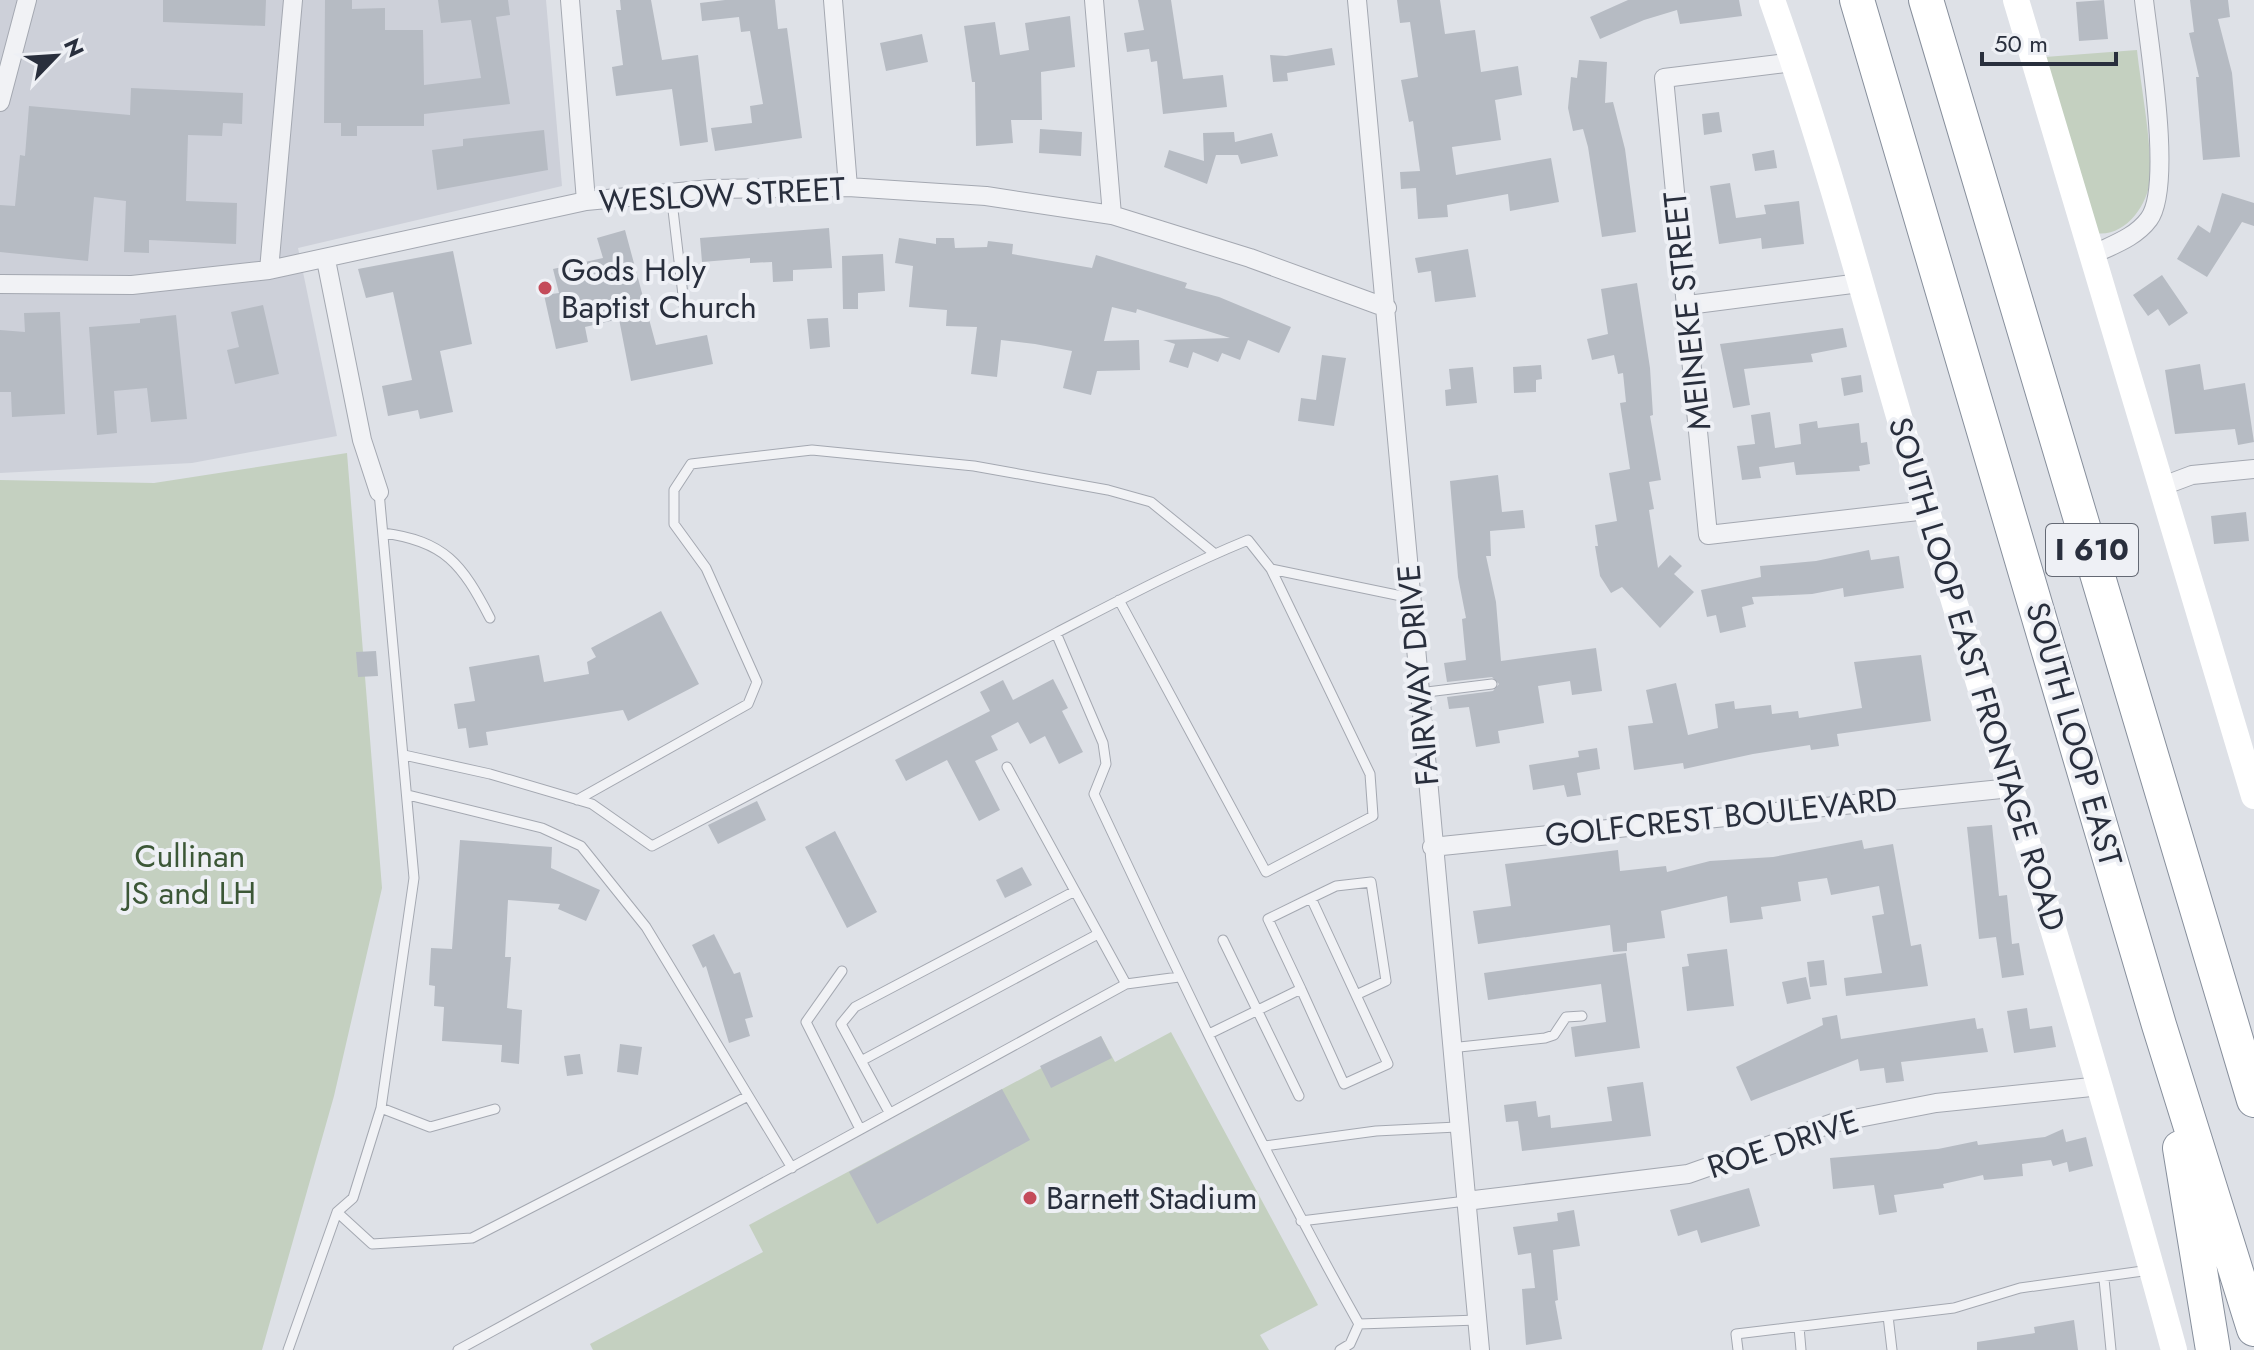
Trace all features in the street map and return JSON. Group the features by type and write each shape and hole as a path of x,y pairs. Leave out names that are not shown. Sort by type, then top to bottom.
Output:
{"highway":[{"name":"SOUTH LOOP EAST","path":"1857,0 2159,1025 2254,1329"},
{"name":"I 610","path":"1926,0 2254,1100"},
{"path":"2159,1025 2213,1350"}],"main road":[{"name":"SOUTH LOOP EAST FRONTAGE ROAD","path":"1772,0 1794,62 2101,1086 2174,1350"},
{"path":"2016,0 2160,487 2249,761 2254,796"}],"street":[{"path":"0,102 27,0"},
{"path":"269,270 293,0"},
{"path":"570,0 586,201"},
{"path":"833,0 848,187"},
{"path":"1094,0 1112,215"},
{"name":"FAIRWAY DRIVE","path":"1357,0 1387,308 1457,1127 1480,1350"},
{"path":"2092,255 2133,236 2149,219 2157,204 2159,161 2144,0"},
{"name":"MEINEKE STREET","path":"1794,62 1664,78 1708,535 1927,510"},
{"name":"WESLOW STREET","path":"0,284 132,285 269,270 586,201 671,193 848,187 986,196 1112,215 1250,258 1387,308"},
{"path":"326,260 362,440 379,492"},
{"path":"1688,305 1860,283"},
{"path":"2160,487 2192,475 2254,469"},
{"name":"GOLFCREST BOULEVARD","path":"1432,847 2011,788"},
{"name":"ROE DRIVE","path":"1466,1201 1688,1174 1833,1123 1936,1103 2101,1086"}],"lane":[{"path":"671,193 685,312"},
{"path":"577,800 748,704 757,682 706,568 674,524 674,490 691,464 812,450 974,466 1108,490 1151,502 1215,554"},
{"path":"288,1350 337,1212 353,1198 381,1108 414,878 379,492"},
{"path":"383,533 406,536 446,552 469,578 490,618"},
{"path":"404,755 490,774 592,804 652,846 1119,600 1248,540 1271,569 1370,774 1373,816 1266,872 1119,600"},
{"path":"1271,569 1411,598"},
{"path":"1056,633 1103,743 1106,764 1094,794 1179,977 1301,1221 1359,1324 1352,1347 1340,1350"},
{"path":"1419,693 1492,684"},
{"path":"1007,767 1126,984"},
{"path":"408,795 542,828 581,846 646,927 792,1168"},
{"path":"1311,898 1388,1064 1344,1084 1268,919 1311,898 1336,886 1371,882 1386,981 1356,995"},
{"path":"889,1112 841,1024 855,1007 1075,891"},
{"path":"861,1061 1098,934"},
{"path":"1223,940 1299,1096"},
{"path":"842,971 806,1022 860,1129"},
{"path":"458,1350 1126,984 1179,977"},
{"path":"1209,1034 1301,989"},
{"path":"1450,1048 1545,1038 1554,1035 1566,1017 1582,1016"},
{"path":"337,1212 372,1244 472,1238 748,1096"},
{"path":"381,1108 430,1127 495,1109"},
{"path":"1265,1146 1376,1131 1457,1127"},
{"path":"1301,1221 1466,1201"},
{"path":"1738,1350 1736,1334 1954,1308 2020,1288 2104,1279 2152,1269"},
{"path":"2104,1279 2111,1350"},
{"path":"1888,1316 1892,1350"},
{"path":"1359,1324 1478,1320"},
{"path":"1799,1327 1801,1350"}],"shaded area":[{"path":"0,0 546,0 562,186 298,248 337,436 192,463 0,473"}],"green space":[{"path":"2137,50 2149,149 2148,189 2145,200 2125,225 2106,233 2095,233 2045,57"},
{"name":"Cullinan JS and LH","path":"347,453 382,888 334,1096 262,1350 0,1350 0,480 154,483"},
{"name":"Barnett Stadium","path":"1171,1032 1318,1305 1260,1335 1269,1350 593,1350 590,1344 763,1252 749,1225 1101,1036 1115,1062"}],"building":[{"path":"163,0 266,0 265,26 163,22"},
{"path":"325,0 352,0 352,9 385,8 385,30 423,30 424,85 481,78 471,20 441,23 438,0 508,0 510,15 496,17 510,104 424,114 424,126 357,126 357,136 341,136 341,123 324,123"},
{"path":"620,0 651,0 662,60 698,55 708,142 680,146 672,89 616,96 612,67 623,65 616,10 621,10"},
{"path":"775,0 778,29 787,28 802,138 715,151 711,128 752,123 750,106 763,104 750,31 741,32 739,17 702,21 700,3"},
{"path":"1138,0 1171,0 1183,79 1223,75 1227,107 1163,114 1157,61 1151,62 1149,49 1127,52 1124,33 1144,30"},
{"path":"1397,0 1440,0 1445,34 1475,30 1481,72 1518,66 1522,95 1495,100 1501,140 1452,147 1456,175 1551,158 1559,202 1510,211 1508,194 1447,205 1448,217 1418,219 1416,188 1401,189 1400,172 1420,171 1413,121 1409,122 1401,80 1418,77 1410,22 1400,23"},
{"path":"1628,0 1739,0 1742,16 1680,24 1677,10 1600,39 1590,17"},
{"path":"2104,0 2108,39 2079,41 2076,2"},
{"path":"2190,0 2228,0 2230,17 2218,19 2232,73 2240,157 2203,160 2196,77 2199,77 2189,33 2194,32"},
{"path":"1070,16 1075,67 1041,72 1042,120 1011,120 1013,143 976,146 975,82 972,82 964,26 995,22 1000,55 1029,50 1025,23"},
{"path":"922,34 928,62 886,71 880,43"},
{"path":"1332,48 1335,65 1287,73 1288,81 1273,82 1270,55 1286,56"},
{"path":"1579,60 1607,62 1605,103 1613,102 1625,149 1636,232 1602,237 1588,147 1583,129 1573,131 1568,108 1571,77 1577,78"},
{"path":"131,88 243,93 242,124 223,123 222,136 188,135 186,201 237,203 236,244 149,240 149,253 124,252 126,201 94,197 88,261 0,252 0,205 15,206 20,155 25,156 29,106 130,115"},
{"path":"1719,112 1722,132 1704,135 1702,114"},
{"path":"1040,129 1082,132 1081,156 1039,153"},
{"path":"544,130 548,170 437,190 432,150 463,146 463,139"},
{"path":"1234,132 1235,142 1272,133 1278,156 1241,164 1238,155 1216,155 1207,184 1164,167 1169,150 1204,161 1203,133"},
{"path":"1774,150 1777,168 1755,171 1752,154"},
{"path":"1730,183 1736,218 1766,214 1764,205 1799,201 1804,244 1762,249 1761,238 1719,244 1710,186"},
{"path":"2222,193 2254,203 2254,226 2242,222 2207,277 2177,259 2198,225 2210,233"},
{"path":"829,228 832,268 793,270 793,281 773,282 772,262 750,263 750,258 702,262 700,238"},
{"path":"625,230 656,345 707,335 713,364 631,381 619,319 585,327 588,342 556,349 544,295 559,293 553,269 603,258 597,238"},
{"path":"899,238 936,244 936,238 954,238 955,248 987,247 988,241 1013,244 1012,254 1092,268 1096,255 1187,283 1185,288 1219,297 1291,327 1279,353 1248,340 1240,360 1222,353 1218,362 1193,352 1188,368 1169,362 1175,344 1163,340 1230,338 1137,309 1136,313 1112,307 1104,341 1139,340 1140,370 1097,371 1091,395 1063,388 1072,351 1035,344 1001,340 997,377 971,374 977,327 946,326 947,310 909,307 913,266 895,263"},
{"path":"1468,249 1476,297 1435,302 1431,271 1418,273 1415,258"},
{"path":"453,251 472,344 440,351 453,412 420,419 418,410 388,416 382,386 412,380 393,292 366,298 358,269"},
{"path":"883,254 885,291 858,293 858,309 843,309 842,256"},
{"path":"2162,275 2188,313 2169,326 2158,309 2148,316 2133,295"},
{"path":"1637,283 1650,368 1653,415 1650,416 1661,480 1649,482 1654,509 1649,510 1658,568 1670,555 1682,566 1674,574 1694,592 1660,628 1622,587 1611,593 1600,576 1595,546 1598,546 1595,525 1617,521 1609,473 1630,469 1620,403 1626,402 1623,373 1618,374 1614,355 1592,360 1587,339 1608,334 1601,289"},
{"path":"263,305 279,374 235,384 227,350 239,347 231,312"},
{"path":"60,312 65,414 12,417 11,392 0,392 0,330 25,332 24,313"},
{"path":"176,315 187,419 151,422 147,388 114,391 117,433 97,435 89,327 140,323 140,319"},
{"path":"828,318 830,347 810,349 807,319"},
{"path":"1843,328 1847,347 1811,354 1813,362 1744,369 1750,405 1733,408 1720,344"},
{"path":"1322,355 1346,358 1334,426 1298,421 1301,398 1316,400"},
{"path":"2200,364 2204,390 2245,383 2254,442 2238,445 2235,429 2175,434 2165,370"},
{"path":"1541,365 1542,379 1536,380 1536,392 1514,393 1513,367"},
{"path":"1473,367 1477,403 1446,406 1445,390 1451,389 1449,369"},
{"path":"1861,375 1863,392 1844,396 1841,378"},
{"path":"1770,412 1775,448 1801,444 1799,424 1817,421 1818,428 1859,423 1861,443 1867,442 1870,464 1859,466 1860,471 1796,475 1794,462 1759,467 1761,478 1742,480 1737,446 1755,444 1751,415"},
{"path":"1498,475 1502,512 1523,510 1525,528 1490,531 1491,556 1486,556 1496,602 1501,661 1596,648 1602,691 1572,695 1570,681 1538,686 1544,723 1498,731 1500,743 1476,747 1469,707 1449,709 1447,697 1493,691 1499,684 1492,677 1447,682 1444,663 1466,660 1462,619 1466,618 1458,577 1450,481"},
{"path":"2246,512 2249,541 2214,544 2211,516"},
{"path":"1869,550 1871,560 1899,556 1904,588 1844,597 1843,588 1812,594 1752,597 1754,604 1742,607 1746,627 1720,633 1716,615 1707,617 1701,590 1761,577 1760,566 1816,561"},
{"path":"661,611 699,684 628,721 623,710 486,732 488,745 469,748 466,728 458,729 454,704 475,701 469,667 539,655 544,682 589,674 587,662 596,657 591,648"},
{"path":"376,651 378,676 358,677 356,652"},
{"path":"1921,655 1931,721 1837,734 1839,746 1811,750 1810,745 1684,769 1683,763 1634,770 1628,726 1653,723 1646,690 1676,683 1688,735 1718,728 1715,704 1734,701 1735,709 1771,705 1772,714 1798,711 1799,718 1862,708 1854,662"},
{"path":"1053,679 1068,708 1062,711 1083,752 1059,764 1045,736 1030,744 1018,722 991,736 998,750 975,761 1000,810 979,821 947,760 906,781 895,760 990,711 980,692 1003,680 1013,700"},
{"path":"1597,748 1600,769 1577,773 1581,795 1567,797 1564,785 1533,790 1529,765 1579,757 1578,751"},
{"path":"757,801 766,820 718,844 708,825"},
{"path":"1992,825 1999,896 2007,895 2012,944 2019,943 2024,975 2002,978 1996,937 1979,939 1967,827"},
{"path":"835,831 877,912 847,928 805,847"},
{"path":"460,840 552,847 551,868 600,890 586,921 558,909 560,904 508,900 505,957 511,957 507,1008 522,1010 519,1064 501,1062 502,1045 442,1041 444,1007 434,1006 435,986 429,985 431,948 452,949"},
{"path":"1862,840 1864,849 1893,844 1911,946 1921,944 1928,986 1846,996 1844,978 1882,973 1872,916 1884,914 1879,886 1831,895 1827,878 1798,882 1801,901 1761,907 1763,919 1730,923 1727,896 1661,911 1665,938 1627,943 1627,951 1613,952 1610,925 1478,944 1473,911 1511,906 1505,864 1618,850 1620,871 1666,866 1667,872 1710,861 1773,857"},
{"path":"1022,867 1032,885 1005,898 996,880"},
{"path":"714,934 734,974 740,972 753,1017 745,1019 750,1036 729,1043 706,966 703,968 692,945"},
{"path":"1727,949 1734,1006 1687,1011 1682,967 1689,966 1687,954"},
{"path":"1626,953 1640,1048 1575,1057 1571,1027 1606,1022 1601,984 1488,1000 1484,973"},
{"path":"1824,960 1827,985 1810,987 1807,962"},
{"path":"1806,977 1811,999 1787,1004 1782,982"},
{"path":"2027,1008 2030,1029 2052,1026 2056,1047 2014,1053 2007,1011"},
{"path":"1837,1015 1841,1039 1975,1018 1977,1029 1983,1028 1988,1052 1901,1062 1904,1081 1886,1083 1884,1068 1860,1071 1858,1059 1751,1101 1736,1067 1823,1025 1822,1018"},
{"path":"1101,1036 1112,1058 1051,1088 1040,1066"},
{"path":"620,1044 642,1047 638,1075 617,1072"},
{"path":"580,1054 583,1074 567,1076 564,1056"},
{"path":"1643,1082 1651,1136 1522,1151 1518,1121 1506,1122 1504,1105 1536,1101 1538,1117 1550,1115 1551,1128 1612,1121 1607,1087"},
{"path":"1002,1089 1030,1140 877,1224 849,1172"},
{"path":"2063,1129 2066,1142 2086,1137 2093,1166 2069,1172 2067,1162 2053,1166 2051,1160 2022,1164 2023,1176 1984,1180 1983,1175 1943,1184 1944,1188 1894,1195 1897,1212 1879,1215 1874,1185 1833,1189 1830,1158 1938,1149 1977,1141 1978,1145 2045,1137"},
{"path":"1749,1188 1760,1226 1701,1243 1697,1230 1678,1236 1670,1210"},
{"path":"1574,1210 1580,1246 1553,1250 1558,1300 1555,1301 1562,1339 1526,1345 1522,1289 1535,1288 1531,1253 1518,1255 1513,1227 1558,1221 1557,1213"},
{"path":"2074,1320 2078,1350 1977,1350 1977,1342 2035,1333 2034,1327"}],"place":[{"name":"Gods Holy Baptist Church","path":"545,288"},
{"name":"Barnett Stadium","path":"1030,1198"}]}
